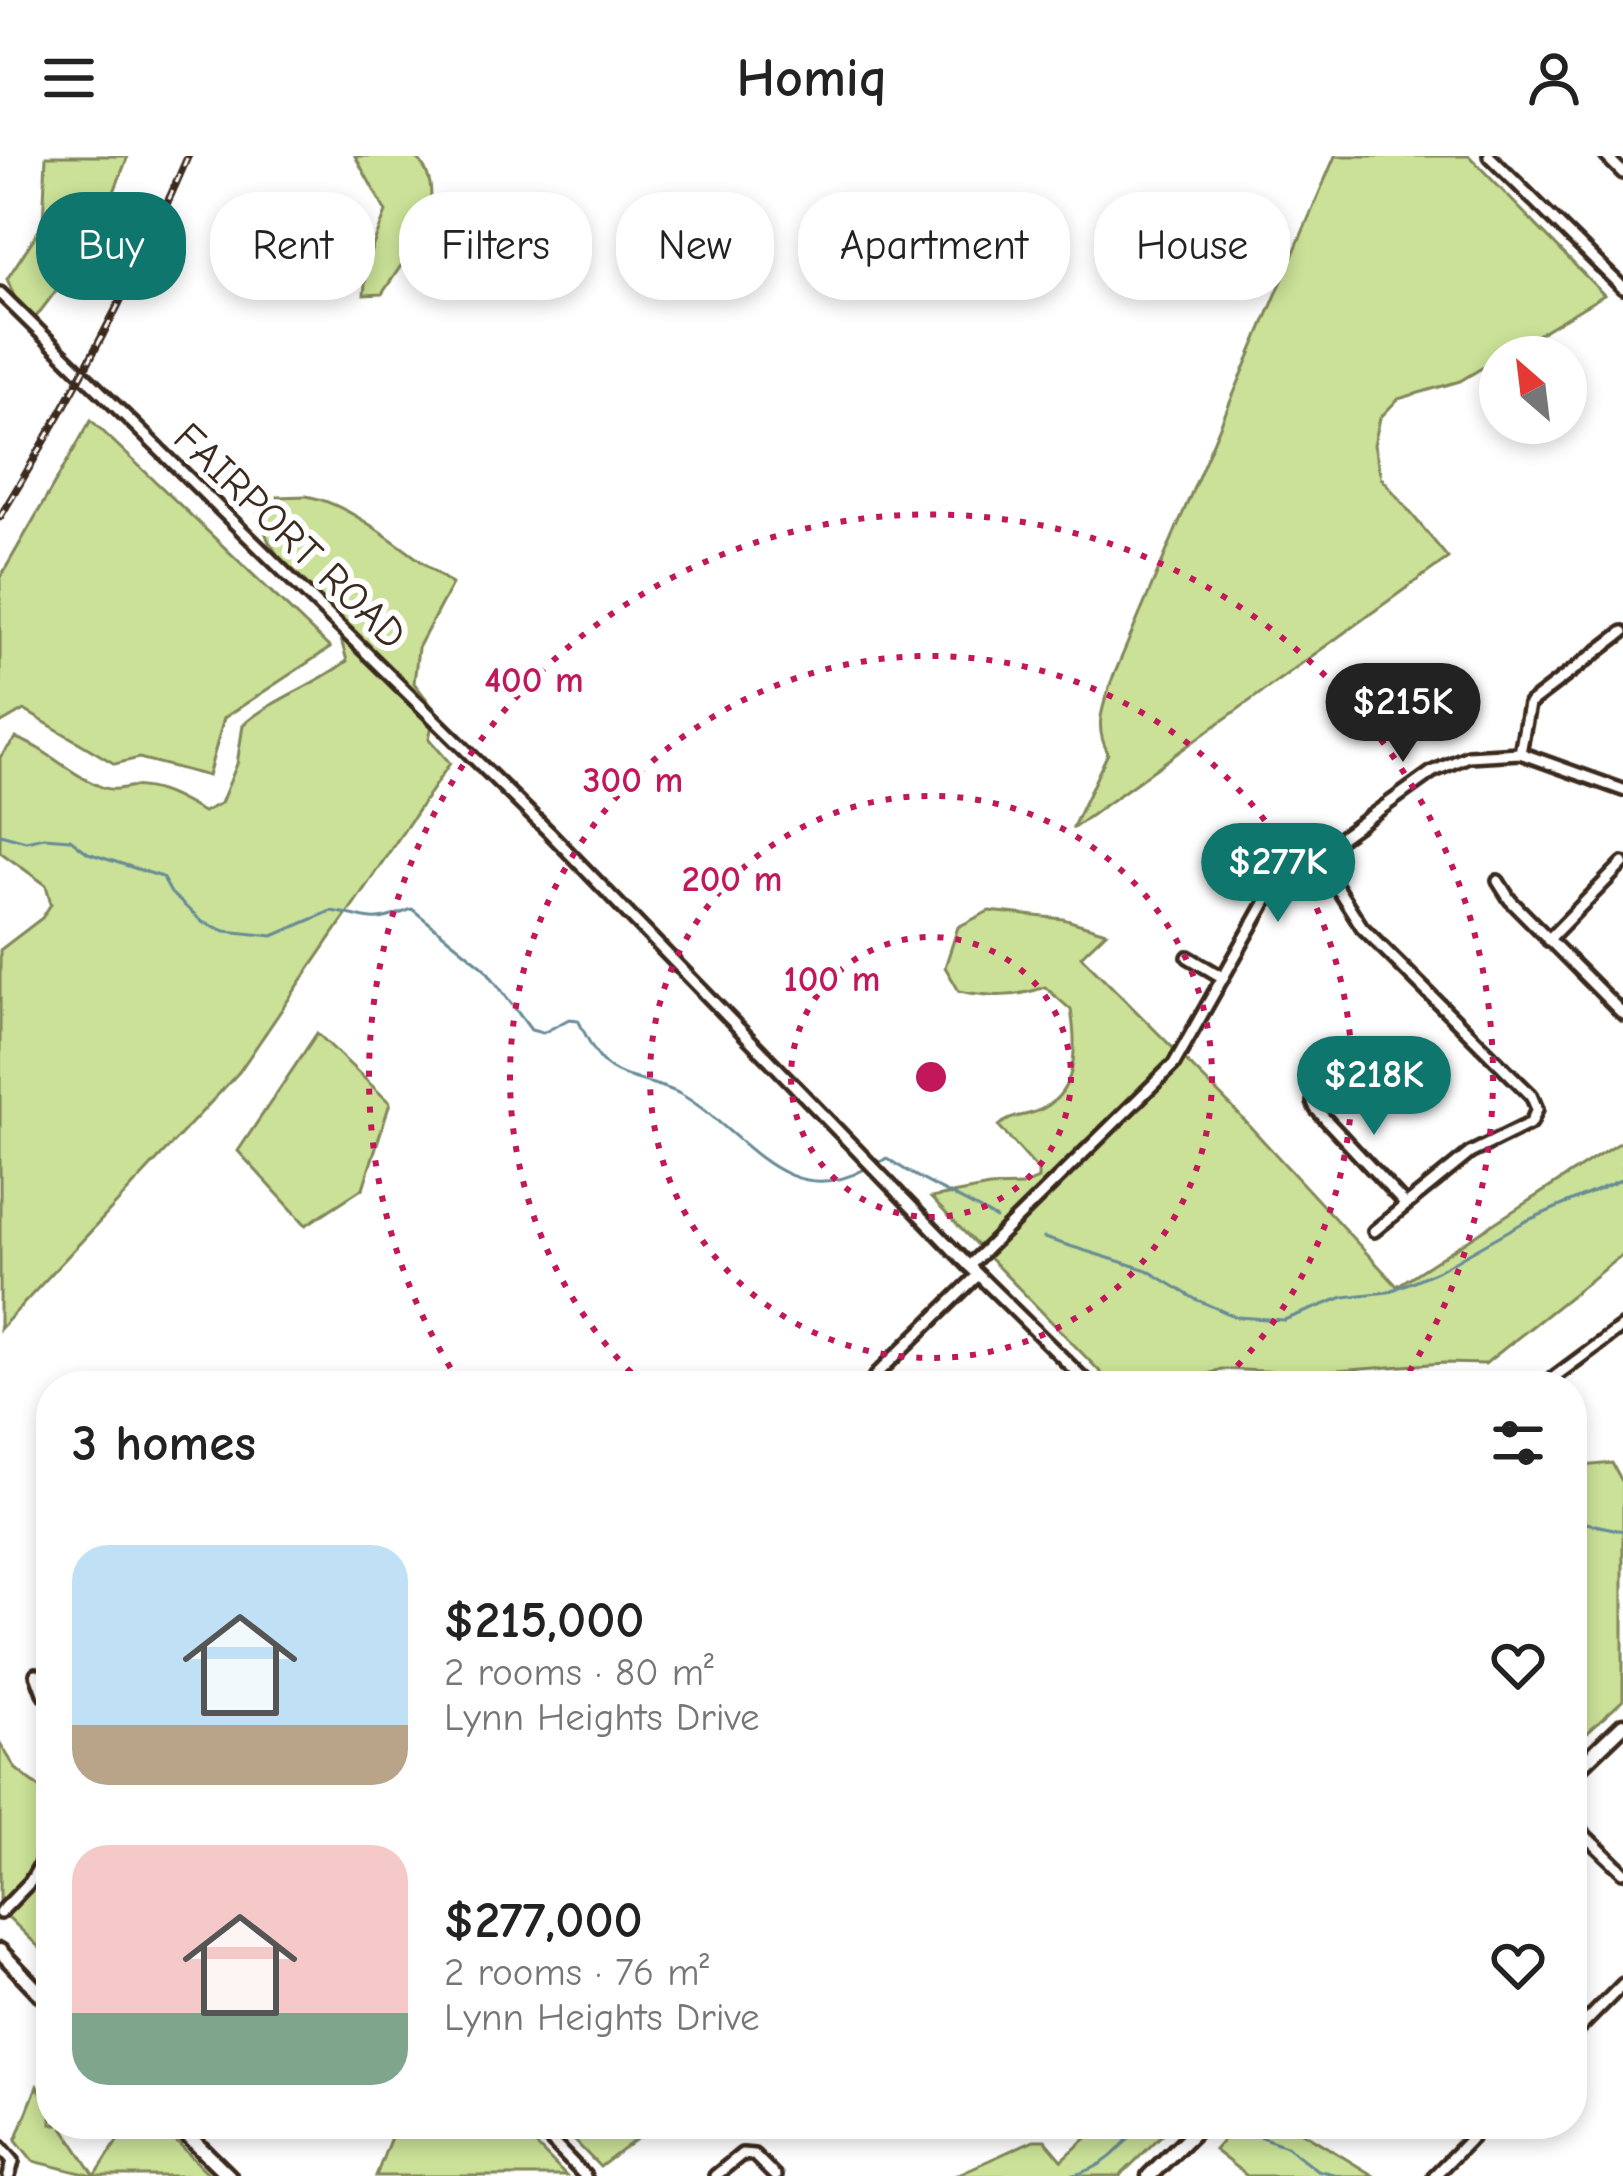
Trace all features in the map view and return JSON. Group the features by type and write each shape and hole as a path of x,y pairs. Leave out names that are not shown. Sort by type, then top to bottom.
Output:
{"main road":[{"path":"1587,1760 1623,1725"},
{"path":"0,1951 36,1989"},
{"path":"191,2139 229,2176"},
{"path":"1149,2176 1187,2139"}],"street":[{"path":"1489,156 1623,288"},
{"path":"1606,156 1623,173"},
{"name":"FAIRPORT ROAD","path":"0,293 549,832 1076,1371"},
{"path":"1520,753 1529,704 1623,632"},
{"path":"879,1371 1157,1085 1282,880 1450,762 1468,756 1520,753 1623,790"},
{"path":"1316,855 1362,927 1531,1095 1537,1108 1531,1123 1470,1153 1374,1231"},
{"path":"1547,940 1623,863"},
{"path":"1498,880 1547,940 1623,1014"},
{"path":"1188,957 1222,977"},
{"path":"1318,1081 1316,1109 1404,1203"},
{"path":"1562,1371 1623,1326"},
{"path":"1587,1837 1623,1872"},
{"path":"0,1913 36,1872"},
{"path":"1587,2021 1623,1984"},
{"path":"549,2139 585,2176"},
{"path":"1434,2176 1471,2139"},
{"path":"0,2146 13,2161 9,2176"},
{"path":"715,2176 742,2154 754,2155 776,2176"}],"green space":[{"path":"46,156 128,156 114,192 44,192"},
{"path":"355,156 415,156 431,190 399,192 399,268 382,294 375,294 375,240 386,212"},
{"path":"1335,156 1469,156 1604,295 1535,336 1479,336 1479,370 1460,381 1398,399 1380,418 1374,445 1381,477 1448,558 1072,829 1108,753 1100,726 1111,682 1274,300 1290,300 1290,262"},
{"path":"36,235 36,300 49,300 36,317 24,319 7,279"},
{"path":"91,420 330,648 224,718 208,776 139,758 115,764 24,710 0,724 0,578"},
{"path":"306,496 362,520 452,584 418,648 414,683 435,710 429,739 450,763 239,1072 0,1329 0,950 42,918 51,904 46,885 0,852 0,757 16,738 104,788 150,788 203,812 221,803 237,764 243,725 347,661 327,607 296,582 269,542 258,514 277,497"},
{"path":"989,911 1063,919 1106,932 1081,956 1232,1107 1397,1286 1623,1140 1623,1254 1485,1364 1335,1371 1099,1371 931,1198 1022,1186 1038,1179 1038,1170 999,1126 1049,1105 1060,1095 1074,1054 1071,1010 1045,987 1002,995 959,991 945,967 958,927"},
{"path":"317,1033 390,1103 363,1188 306,1225 238,1151"},
{"path":"1612,1463 1623,1483 1623,1700 1587,1733 1587,1466"},
{"path":"0,1743 16,1769 36,1785 36,1944 0,1909"},
{"path":"36,2089 36,2139 71,2139 95,2176 33,2161 16,2140"},
{"path":"118,2139 173,2139 211,2176 95,2176"},
{"path":"390,2139 530,2139 566,2176 376,2176"},
{"path":"577,2139 636,2139 600,2167"},
{"path":"1085,2139 1158,2139 1120,2176 954,2176 1034,2140 1045,2140 1062,2160"},
{"path":"1224,2139 1314,2139 1374,2176 1247,2176 1214,2150"}],"waterway":[{"path":"0,834 26,841 70,839 88,853 162,877 171,893 202,922 225,931 273,936 331,911 377,919 412,909 484,967 531,1030 543,1033 569,1019 578,1020 595,1052 610,1068 680,1094 787,1174 810,1181 836,1180 865,1169"},
{"path":"880,1162 887,1158 996,1219"},
{"path":"1044,1238 1147,1270 1236,1317 1284,1320 1344,1297 1388,1292 1437,1271 1526,1221 1623,1179"},
{"path":"1587,1523 1623,1531"},
{"path":"1070,2176 1092,2169 1128,2139"},
{"path":"1267,2139 1286,2146 1317,2170 1341,2176"}],"railway":[{"path":"0,517 100,340 188,156"}]}
